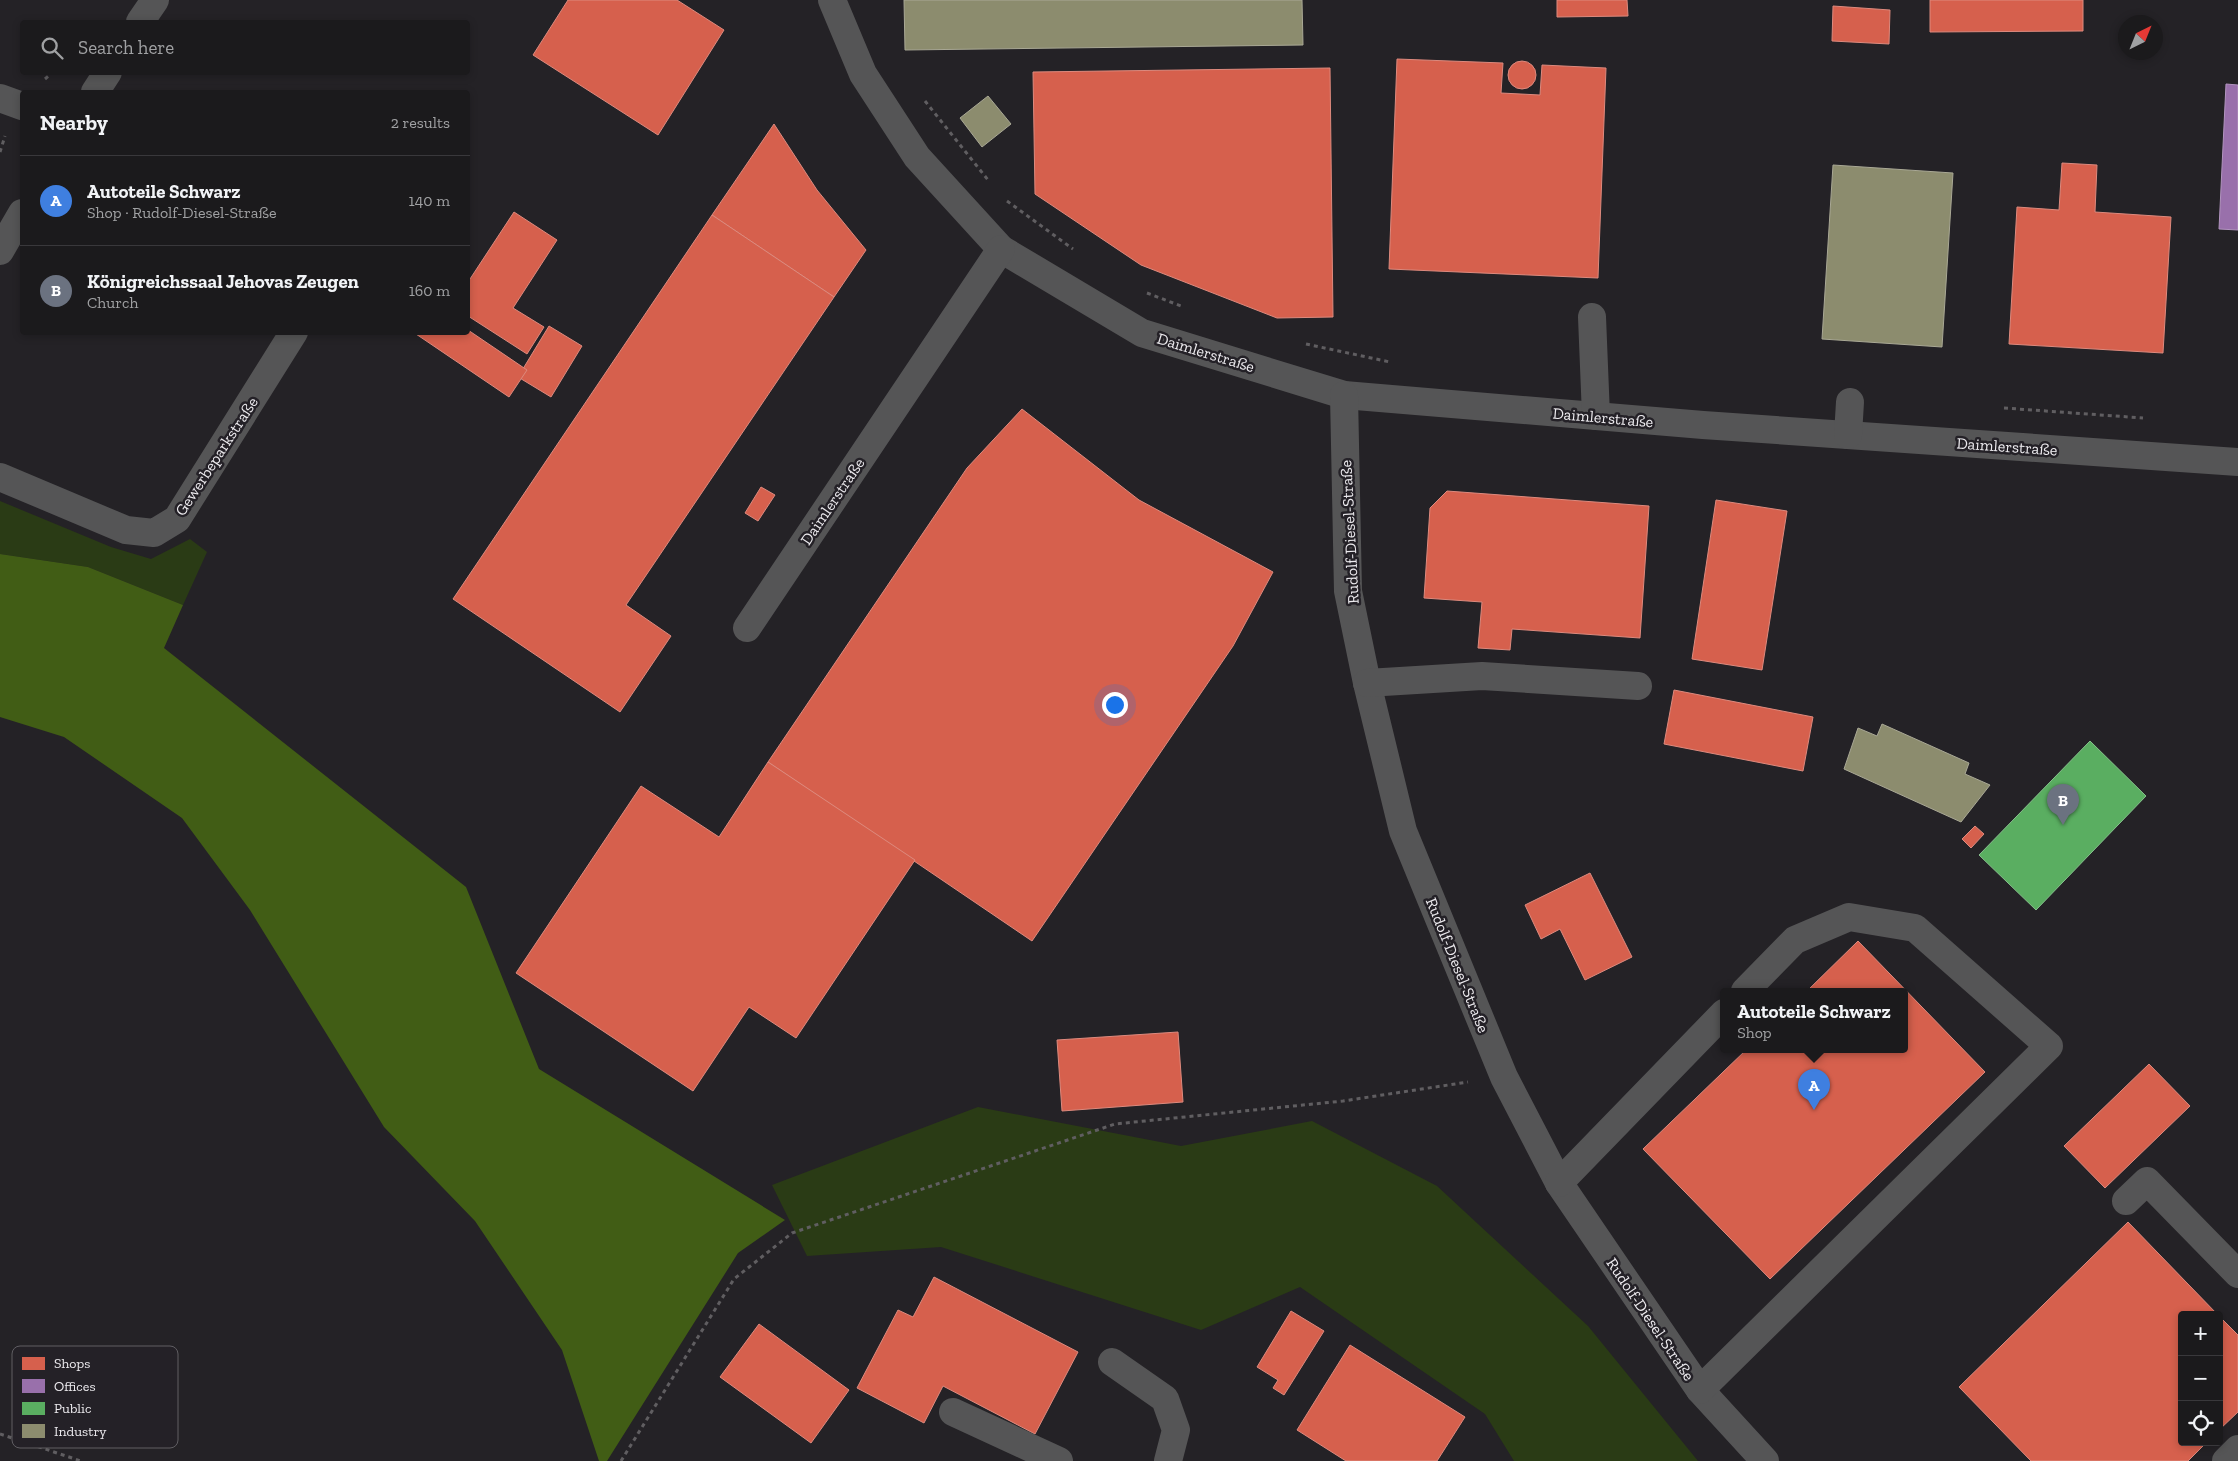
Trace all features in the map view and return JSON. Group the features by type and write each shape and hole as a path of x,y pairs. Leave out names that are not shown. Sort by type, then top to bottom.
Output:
{"street":[{"path":"141,20 155,0"},
{"name":"Daimlerstraße","path":"832,0 863,74 917,157 1001,248 1142,333 1344,394 1596,416 2238,462"},
{"path":"96,90 106,75"},
{"path":"0,98 20,105"},
{"path":"0,251 20,216"},
{"name":"Daimlerstraße","path":"747,628 1001,248"},
{"path":"1592,317 1596,416"},
{"name":"Gewerbeparkstraße","path":"0,477 126,530 154,533 177,519 292,335"},
{"name":"Rudolf-Diesel-Straße","path":"1344,394 1348,591 1367,683 1403,831 1504,1077 1559,1183 1700,1390 1765,1461"},
{"path":"1848,435 1850,402"},
{"path":"1367,683 1482,676 1638,686"},
{"path":"1700,1390 2049,1046 1915,928 1848,917 1795,940 1748,988"},
{"path":"1559,1183 1720,1017"},
{"path":"2126,1200 2147,1181 2238,1274"},
{"path":"1112,1362 1165,1399 1176,1430 1168,1461"},
{"path":"953,1412 1059,1461"},
{"path":"2226,1461 2238,1449"}],"path":[{"path":"923,99 991,184"},
{"path":"1004,199 1074,249"},
{"path":"1138,289 1182,306"},
{"path":"1299,342 1345,354 1392,362"},
{"path":"1996,408 2065,411 2152,419"},
{"path":"621,1461 734,1279 792,1233 1115,1124 1343,1101 1504,1077"},
{"path":"0,1434 12,1438"},
{"path":"42,1448 81,1461"}],"green space":[{"path":"0,501 111,547 151,559 190,539 207,552 183,605 88,567 0,554"},
{"path":"0,554 88,567 183,605 164,648 466,887 539,1069 785,1220 738,1253 607,1461 599,1461 562,1350 475,1221 384,1127 250,910 182,818 64,737 0,717"},
{"path":"978,1107 1181,1146 1312,1121 1437,1186 1588,1326 1698,1461 1514,1461 1485,1414 1300,1287 1201,1330 941,1247 807,1256 772,1185"}],"building: Shops":[{"path":"568,0 677,0 724,30 658,135 533,55"},
{"path":"1557,0 1627,0 1628,16 1557,17"},
{"path":"1930,0 2083,0 2083,31 1930,32"},
{"path":"1833,6 1890,10 1889,44 1832,41"},
{"path":"1397,59 1503,63 1501,93 1540,95 1542,65 1606,68 1598,278 1389,269"},
{"path":"1522,61 1532,65 1536,75 1532,85 1522,89 1512,85 1508,75 1512,65"},
{"path":"1330,68 1333,317 1277,318 1141,265 1035,194 1033,72"},
{"path":"774,124 817,190 866,250 834,297 712,215"},
{"path":"2062,163 2097,165 2095,212 2171,217 2163,353 2009,344 2017,207 2059,210"},
{"path":"514,212 557,240 513,308 544,327 527,354 470,317 470,279"},
{"path":"712,215 834,297 626,605 671,636 620,712 453,599"},
{"path":"549,326 582,346 551,397 518,377"},
{"path":"470,331 527,370 509,397 417,335 470,335"},
{"path":"1022,409 1139,500 1273,572 1233,646 1032,941 768,762 967,468"},
{"path":"761,487 775,495 758,521 745,513"},
{"path":"1447,491 1649,506 1640,638 1512,629 1510,650 1478,648 1482,602 1424,598 1430,508"},
{"path":"1716,500 1787,511 1762,670 1692,659"},
{"path":"1674,690 1813,717 1803,771 1664,744"},
{"path":"768,762 915,860 796,1038 749,1007 693,1091 516,973 641,786 719,837"},
{"path":"1975,826 1984,834 1971,848 1962,839"},
{"path":"1590,873 1632,957 1585,980 1560,929 1541,939 1525,905"},
{"path":"1858,941 1904,988 1810,988"},
{"path":"1908,993 1985,1072 1770,1279 1643,1149 1743,1053 1908,1053"},
{"path":"1178,1032 1183,1102 1062,1111 1057,1040"},
{"path":"2149,1064 2190,1106 2105,1188 2064,1146"},
{"path":"2128,1222 2214,1311 2178,1311 2178,1446 2203,1446 2188,1461 2031,1461 1959,1387"},
{"path":"934,1277 1078,1352 1035,1434 943,1386 924,1423 857,1388 898,1310 913,1317"},
{"path":"1291,1311 1324,1331 1284,1395 1273,1388 1278,1380 1257,1367"},
{"path":"2223,1320 2238,1335 2238,1412 2223,1426"},
{"path":"759,1324 849,1390 811,1443 720,1377"},
{"path":"1350,1345 1465,1417 1437,1461 1346,1461 1297,1430"}],"building: Offices":[{"path":"2226,84 2238,85 2238,230 2219,229"}],"building: Public":[{"path":"2090,741 2146,796 2036,910 1979,855"}],"building: Industry":[{"path":"904,0 1302,0 1303,45 905,50"},
{"path":"988,96 1011,124 982,147 960,118"},
{"path":"1833,165 1953,173 1942,347 1822,339"},
{"path":"1882,724 1969,763 1965,774 1990,785 1961,822 1844,769 1858,728 1877,736"}],"place":[{"name":"Königreichssaal Jehovas Zeugen","path":"2063,825"},
{"name":"Autoteile Schwarz","path":"1814,1110"}]}
